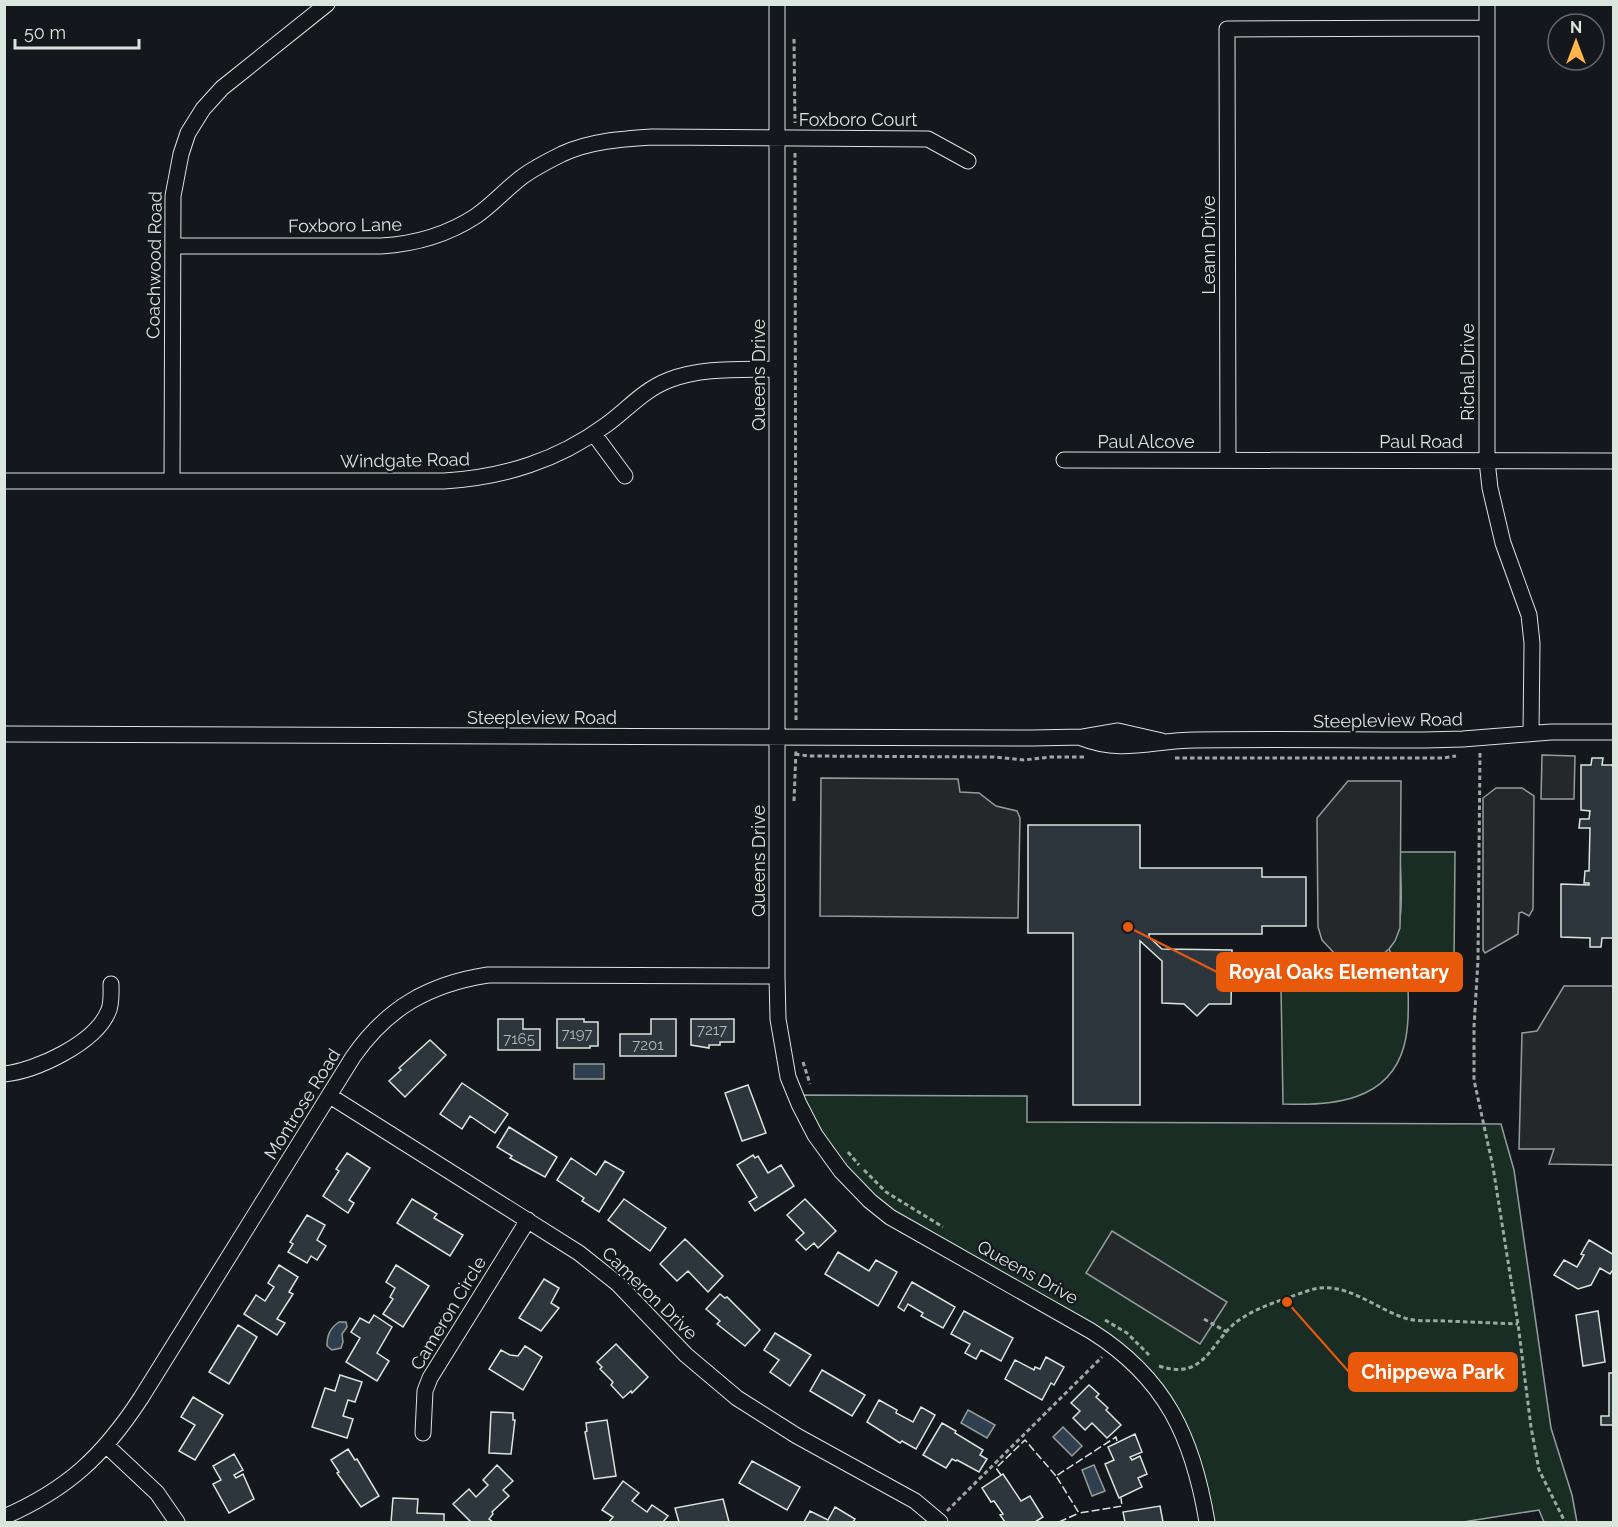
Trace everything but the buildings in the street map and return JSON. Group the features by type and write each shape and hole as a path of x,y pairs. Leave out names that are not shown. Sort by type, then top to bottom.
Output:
{"street":[{"name":"Coachwood Road","path":"172,481 173,196 175,175 188,133 203,109 222,88 310,10 327,4"},
{"name":"Queens Drive","path":"777,4 777,976 778,1019 788,1077 810,1126 828,1155 870,1201 890,1217 1084,1326 1112,1353 1144,1373 1183,1431 1200,1481 1208,1522"},
{"name":"Richal Drive","path":"1487,4 1487,460 1490,488 1503,543 1529,615 1532,643 1531,733"},
{"name":"Leann Drive","path":"1228,460 1227,29 1487,28"},
{"name":"Foxboro Lane","path":"173,246 405,245 431,238 456,227 477,215 523,177 563,153 586,146 617,139 652,137 778,138"},
{"name":"Foxboro Court","path":"778,138 928,139 968,161"},
{"name":"Windgate Road","path":"4,482 444,481 470,479 496,475 543,461 575,446 594,434 649,390 666,381 705,370 777,369"},
{"path":"594,434 625,476"},
{"name":"Paul Alcove","path":"1064,460 1228,460"},
{"name":"Paul Road","path":"1228,460 1614,461"},
{"name":"Steepleview Road","path":"4,734 778,738 1079,737 1118,731 1162,741 1425,740 1472,739 1531,733 1614,732"},
{"name":"Montrose Road","path":"4,1517 58,1489 107,1446 141,1398 361,1047 384,1020 421,995 462,980 505,975 777,976"},
{"path":"4,1074 16,1073 50,1059 76,1045 95,1031 109,1011 111,984"},
{"name":"Cameron Drive","path":"330,1096 579,1253 618,1284 686,1355 736,1398 797,1436 915,1501 939,1521"},
{"name":"Cameron Circle","path":"423,1433 427,1384 528,1220"},
{"path":"107,1446 157,1493 177,1522"}],"path":[{"path":"794,38 796,717"},
{"path":"1480,753 1474,1080 1493,1167 1539,1470 1565,1522"},
{"path":"794,806 796,754 808,756 994,757"},
{"path":"1236,759 1381,758"},
{"path":"802,1056 810,1086"},
{"path":"846,1148 886,1192 952,1232"},
{"path":"1157,1366 1182,1370 1195,1366 1205,1360 1239,1320 1252,1312 1327,1286 1339,1288 1412,1320 1518,1324"},
{"path":"1097,1315 1127,1334 1152,1359"},
{"path":"1204,1319 1227,1332"},
{"path":"939,1521 1104,1355 1112,1353 1127,1334"}],"green space":[{"path":"1400,852 1455,852 1454,964 1451,967 1396,965 1389,949 1395,939 1400,916"},
{"path":"1292,976 1408,977 1406,1038 1396,1065 1386,1079 1356,1097 1320,1104 1283,1104 1281,987"},
{"path":"795,1095 1027,1096 1027,1122 1501,1124 1514,1170 1551,1428 1572,1495 1577,1522 1544,1522 1539,1510 1463,1522 1207,1522 1200,1481 1144,1373 870,1201"}],"shaded area":[{"path":"1542,755 1575,756 1574,799 1541,799"},
{"path":"821,778 958,779 960,792 979,793 996,806 1017,811 1020,818 1018,918 820,916"},
{"path":"1348,781 1401,781 1400,928 1389,949 1382,955 1364,961 1347,960 1335,954 1322,940 1318,927 1317,818"},
{"path":"1496,788 1522,788 1534,796 1533,909 1529,916 1522,912 1519,913 1518,934 1485,953 1483,950 1483,798"},
{"path":"1564,986 1613,986 1613,1165 1549,1164 1554,1149 1519,1149 1522,1033 1537,1031"},
{"path":"1112,1231 1227,1302 1200,1344 1086,1273"}],"water":[{"path":"574,1064 604,1064 604,1079 574,1079"},
{"path":"339,1322 346,1322 347,1327 342,1334 341,1348 332,1350 327,1346 328,1335"},
{"path":"968,1410 995,1425 987,1438 961,1423"},
{"path":"1063,1427 1082,1446 1072,1456 1053,1437"},
{"path":"1094,1465 1105,1491 1092,1496 1082,1470"}],"fence":[{"path":"1117,1441 1116,1437 1056,1476 1079,1513 1122,1506 1121,1498"},
{"path":"1001,1475 996,1468 1025,1440 1056,1476"},
{"path":"1059,1522 1079,1513"}],"place":[{"name":"Royal Oaks Elementary","path":"1128,927"},
{"name":"Chippewa Park","path":"1287,1302"}]}
